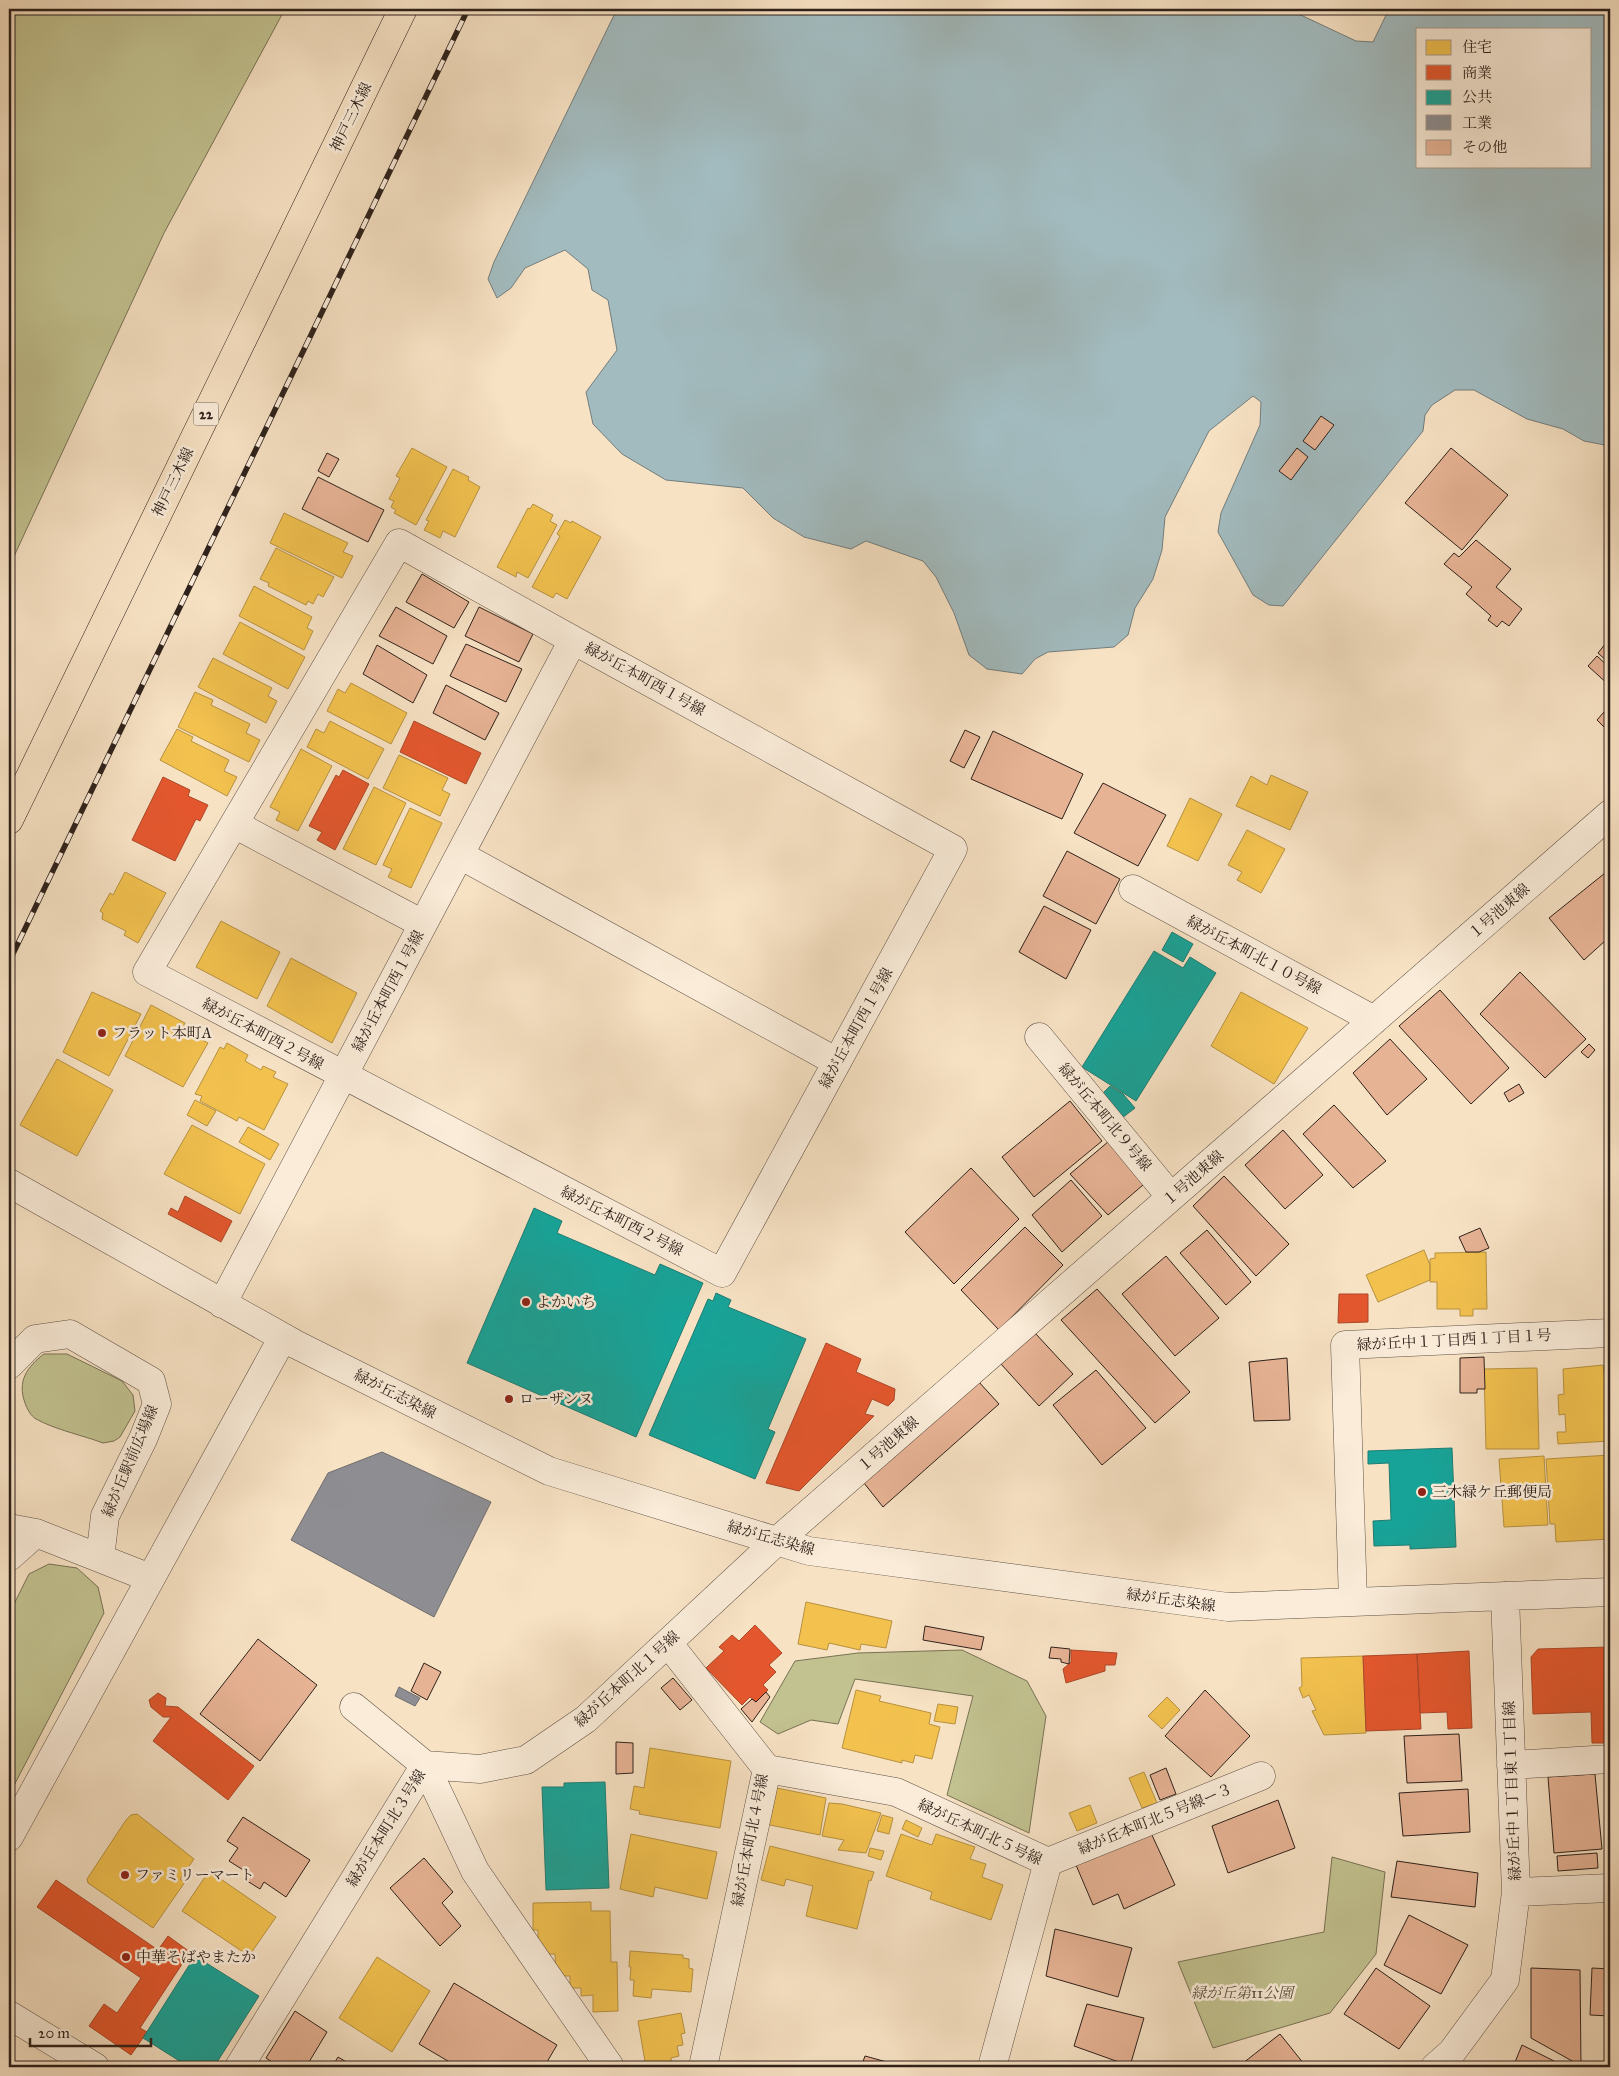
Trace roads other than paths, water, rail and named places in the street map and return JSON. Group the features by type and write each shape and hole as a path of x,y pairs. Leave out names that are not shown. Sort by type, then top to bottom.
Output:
{"main road":[{"name":"神戸三木線","path":"9,820 404,9"}],"street":[{"path":"423,924 234,824 399,543 573,640"},
{"name":"緑が丘本町西１号線","path":"222,1304 573,640 953,849 722,1273"},
{"name":"１号池東線","path":"777,1541 1610,814"},
{"name":"緑が丘本町西２号線","path":"234,824 147,972 722,1273"},
{"path":"460,855 837,1062"},
{"name":"緑が丘本町北１０号線","path":"1133,889 1374,1020"},
{"name":"緑が丘本町北９号線","path":"1039,1037 1171,1197"},
{"name":"緑が丘志染線","path":"9,1183 283,1337 549,1471 809,1551 1228,1607 1610,1592"},
{"name":"緑が丘中１丁目西１丁目１号","path":"1353,1602 1345,1345 1610,1333"},
{"name":"緑が丘駅前広場線","path":"9,1365 36,1339 70,1334 151,1381 157,1404 143,1439 105,1516 100,1558"},
{"path":"9,1837 283,1337"},
{"path":"9,1528 36,1533 150,1578"},
{"path":"9,1557 36,1533"},
{"name":"緑が丘本町北１号線","path":"425,1765 480,1769 526,1760 586,1719 777,1541"},
{"name":"緑が丘中１丁目東１丁目線","path":"1505,1596 1516,1892 1610,1888"},
{"name":"緑が丘本町北４号線","path":"668,1643 767,1770 703,2067"},
{"path":"354,1707 425,1765"},
{"path":"1511,1765 1610,1759"},
{"name":"緑が丘本町北３号線","path":"239,2067 425,1765"},
{"name":"緑が丘本町北３号線","path":"425,1765 475,1870 610,2067"},
{"name":"緑が丘本町北５号線","path":"767,1770 896,1792 1048,1862 992,2067"},
{"name":"緑が丘本町北５号線ー３","path":"1048,1862 1261,1776"},
{"path":"1435,2067 1452,2052 1505,1980 1516,1892"},
{"path":"9,2015 82,2064"}],"water":[{"path":"617,9 1288,9 1356,41 1373,42 1389,9 1610,9 1610,446 1584,441 1563,429 1527,419 1474,390 1455,390 1432,405 1425,415 1423,431 1283,606 1269,605 1253,595 1218,532 1221,513 1260,425 1261,402 1253,396 1209,431 1165,517 1162,550 1153,579 1135,608 1128,635 1114,647 1048,652 1035,659 1022,674 987,669 969,655 954,613 936,577 923,561 866,541 851,549 804,537 773,518 743,488 666,480 622,454 593,424 586,392 617,350 608,300 592,290 588,269 565,250 525,268 511,288 497,298 488,279 494,262"}],"railway":[{"path":"9,962 468,9"}],"place":[{"name":"フラット本町A","path":"102,1033"},
{"name":"よかいち","path":"526,1302"},
{"name":"ローザンヌ","path":"509,1399"},
{"name":"三木緑ケ丘郵便局","path":"1422,1492"},
{"name":"ファミリーマート","path":"125,1875"},
{"name":"中華そばやまたか","path":"126,1957"}],"park label":[{"name":"緑が丘第11公園","path":"1242,1993"}]}
